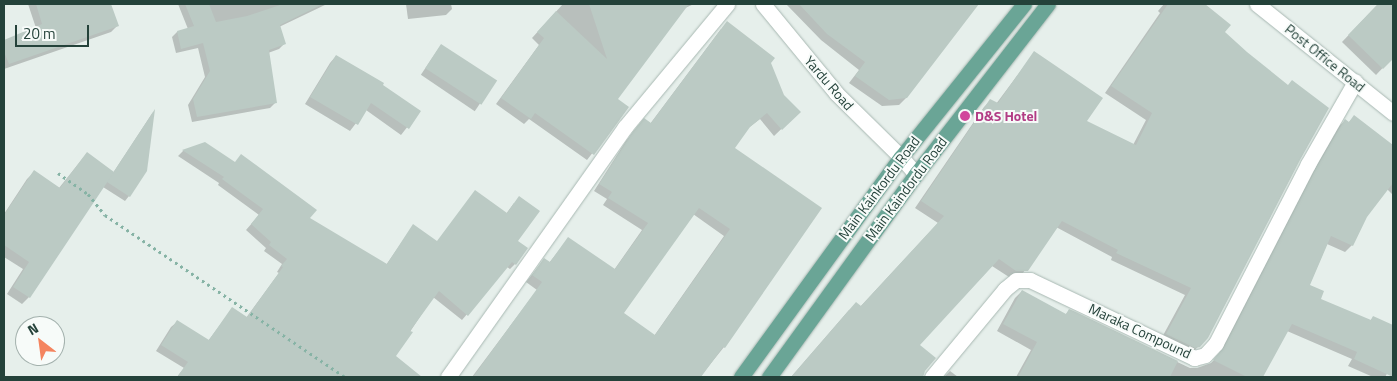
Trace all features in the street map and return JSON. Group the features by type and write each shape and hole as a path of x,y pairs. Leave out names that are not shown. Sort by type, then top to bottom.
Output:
{"main road":[{"name":"Main Kainkordu Road","path":"740,377 901,157 1024,4"},
{"name":"Main Kaindordu Road","path":"769,377 916,174 1048,4"}],"street":[{"path":"448,377 625,127 727,4"},
{"name":"Yardu Road","path":"763,4 836,94 916,174"},
{"name":"Post Office Road","path":"1257,4 1355,82 1390,106"},
{"name":"Maraka Compound","path":"932,377 1005,288 1016,280 1030,280 1194,358 1205,355 1216,343 1308,164 1355,82"}],"path":[{"path":"58,173 88,194 105,215 345,377"}],"building":[{"path":"36,4 111,4 119,26 9,64 4,52 4,40 42,24"},
{"path":"185,4 209,4 216,22 247,16 283,4 323,4 280,25 286,44 269,50 277,103 197,117 193,99 210,71 203,43 181,49 177,31 194,26"},
{"path":"589,4 689,4 618,99 629,107 594,155 535,113 531,119 501,98 544,38 537,32 556,11 607,59"},
{"path":"799,4 979,4 907,98 889,100 855,76 865,62 827,34"},
{"path":"1168,4 1205,4 1231,25 1225,32 1247,52 1288,85 1292,80 1329,108 1208,338 1200,347 1195,348 1166,334 1191,288 1116,253 1118,250 1062,221 1028,271 1016,271 999,259 920,345 936,358 925,371 923,377 791,377 856,302 861,306 944,216 921,201 990,99 998,103 1034,51 1103,98 1087,121 1136,145 1152,113 1111,86"},
{"path":"1378,4 1393,4 1393,59 1383,69 1348,35"},
{"path":"727,21 775,58 771,63 784,95 801,112 782,130 767,113 750,127 735,148 822,208 725,348 723,347 701,377 473,377 542,282 532,275 544,258 550,262 568,237 615,269 648,223 608,198 612,192 599,184 644,118 651,123","holes":["699,208 730,229 655,335 624,313"]},
{"path":"441,44 497,80 481,105 425,68"},
{"path":"336,55 384,83 383,85 421,111 409,129 371,103 358,125 310,97"},
{"path":"155,109 147,171 130,197 107,182"},
{"path":"1354,115 1393,145 1393,183 1367,217 1353,246 1331,236 1310,285 1324,291 1321,299 1371,320 1373,316 1393,325 1393,377 1354,359 1357,352 1292,324 1263,377 1247,377 1213,360 1224,347 1316,168 1345,119 1349,122"},
{"path":"205,142 235,162 241,154 317,210 310,218 387,264 413,224 437,241 475,190 507,213 519,196 540,211 518,241 528,248 516,265 512,262 468,316 439,291 410,331 413,332 396,356 422,377 177,377 188,362 161,345 177,320 209,340 232,307 247,317 287,259 269,245 271,242 251,224 263,209 222,179 224,177 182,150"},
{"path":"87,152 114,172 30,298 13,287 29,262 4,245 4,215 34,170 60,188"},
{"path":"1022,290 1066,314 1069,309 1178,361 1170,377 1018,377 1037,342 1003,324"}],"place":[{"name":"D&S Hotel","path":"965,116"}]}
